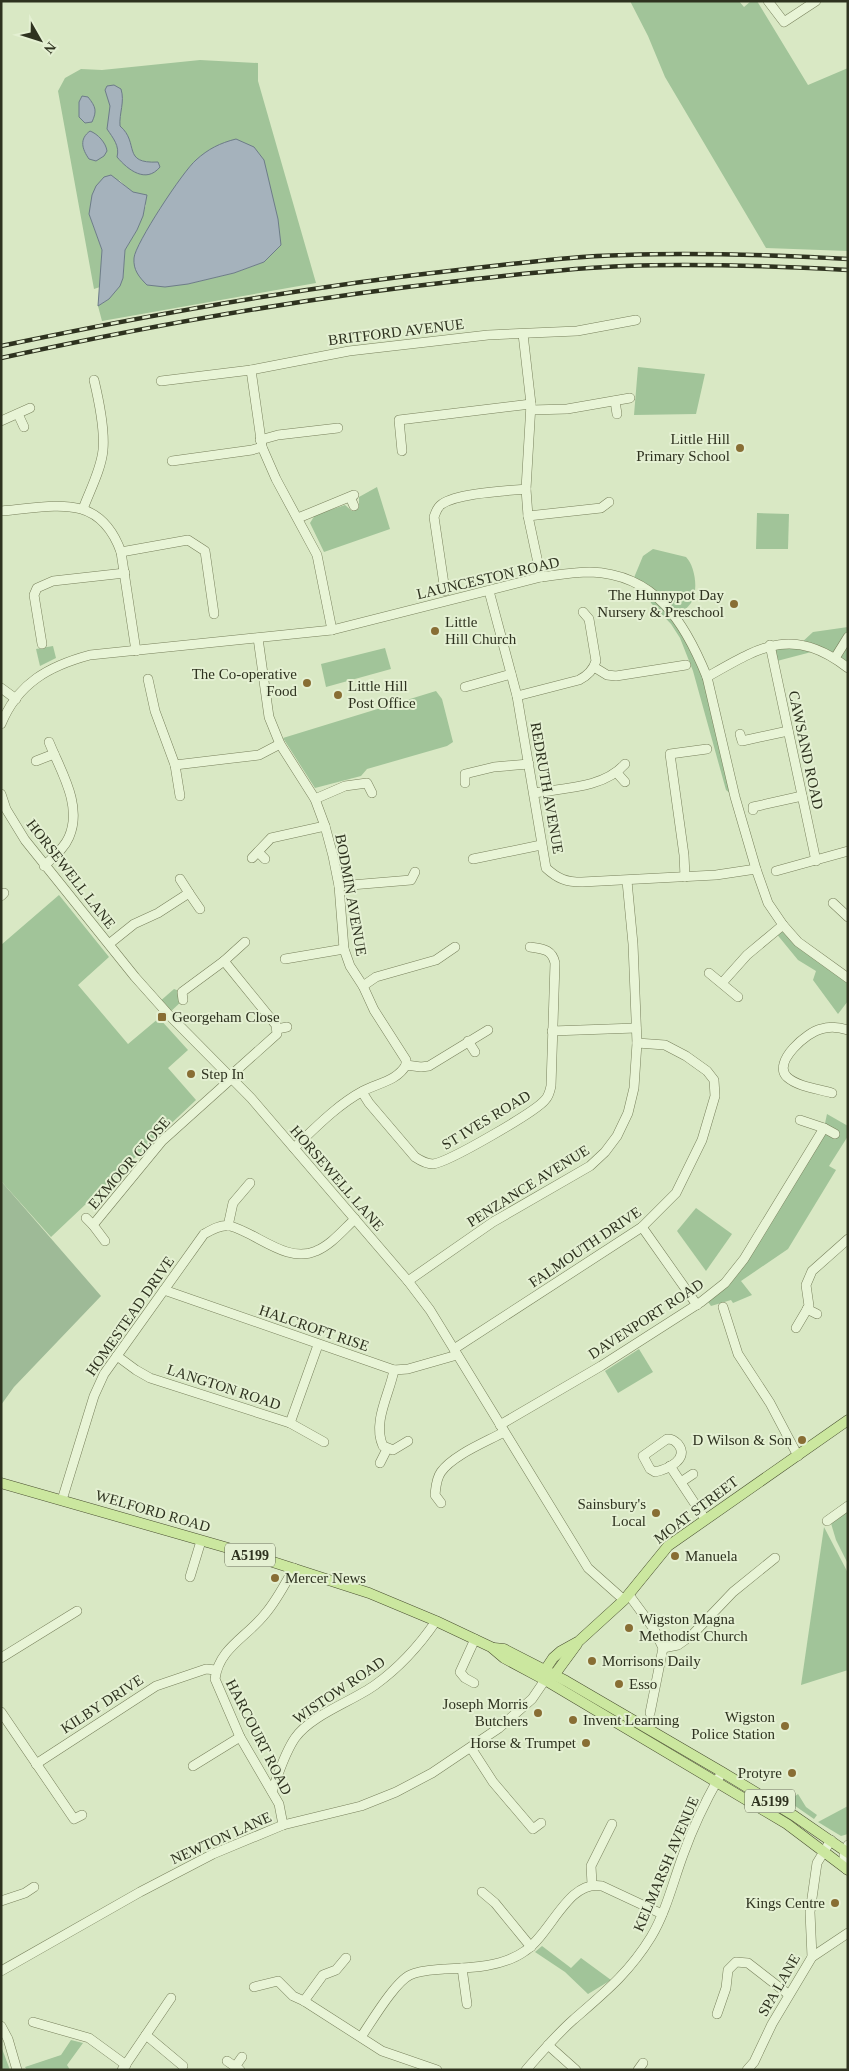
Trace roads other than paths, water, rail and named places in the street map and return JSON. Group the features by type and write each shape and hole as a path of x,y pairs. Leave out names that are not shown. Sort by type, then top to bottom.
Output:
{"main road":[{"name":"MOAT STREET","path":"548,1675 561,1651 579,1641 626,1598 668,1546 848,1420"},
{"name":"WELFORD ROAD","path":"1,1483 294,1568 369,1593 475,1639 491,1647 523,1669 548,1675"},
{"name":"WELFORD ROAD","path":"491,1647 504,1649 535,1665 548,1675"},
{"name":"A5199","path":"548,1675 569,1682 720,1777 847,1869"},
{"name":"A5199","path":"548,1675 575,1698 626,1728 720,1777 847,1850"}],"street":[{"path":"768,1 784,22 816,1"},
{"name":"BRITFORD AVENUE","path":"161,381 251,370 349,350 488,335 577,331 636,320"},
{"path":"522,334 531,407 526,489 528,516 541,578"},
{"path":"251,370 261,443 276,479 317,555 332,630"},
{"path":"83,509 103,450 94,380"},
{"path":"402,451 399,420 531,407 567,409 630,398"},
{"path":"615,401 617,414"},
{"path":"1,421 30,408"},
{"path":"18,414 24,427"},
{"path":"325,418 326,429"},
{"path":"172,461 252,450 261,443 278,435 338,428"},
{"path":"445,591 434,517 438,508 444,502 482,493 526,489"},
{"path":"298,518 352,496 354,506"},
{"path":"528,516 603,511 609,502"},
{"path":"1,511 70,505 83,509 107,524 116,537 121,552 136,651"},
{"path":"121,552 188,540 205,551 214,614"},
{"name":"LAUNCESTON ROAD","path":"1,724 16,699 31,681 41,674 90,655 332,630 541,578 592,572 633,580 663,603 677,617 688,634 707,677 735,797 768,903 783,925 798,942 848,978"},
{"path":"42,644 34,595 37,588 52,581 125,573"},
{"name":"REDRUTH AVENUE","path":"489,591 517,696 530,764 541,846 546,868 556,877 566,882 685,877 756,869"},
{"path":"517,696 588,676 596,661 589,618 583,612"},
{"path":"835,658 848,637"},
{"name":"BODMIN AVENUE","path":"258,638 269,717 280,744 315,799 325,826 338,886 344,949 350,966 363,986 374,1010 406,1060 406,1066"},
{"path":"707,677 770,646 800,644 819,650 835,658 848,668"},
{"name":"CAWSAND ROAD","path":"770,646 816,861"},
{"path":"594,667 607,675 616,676 672,662 686,664"},
{"path":"466,687 511,674"},
{"path":"148,679 156,694 154,711 175,765 180,796"},
{"path":"1,688 16,699"},
{"path":"740,734 742,741 788,731"},
{"path":"44,866 62,848 69,836 73,820 71,798 64,776 48,742"},
{"path":"175,765 259,755 280,744"},
{"path":"685,877 684,854 666,754 707,749"},
{"path":"36,761 54,754"},
{"path":"465,782 465,774 494,767 530,764"},
{"path":"534,793 598,781 617,773 625,764"},
{"path":"617,773 625,782"},
{"path":"315,799 345,786 368,781 372,793"},
{"name":"HORSEWELL LANE","path":"1,794 6,809 16,826 44,866 109,944 168,1014 251,1098 408,1281 430,1310 588,1568 626,1598 654,1629 663,1648"},
{"path":"752,806 802,796"},
{"path":"265,859 255,855 270,838 325,826"},
{"path":"473,860 541,846"},
{"path":"776,871 848,851"},
{"path":"180,878 200,908"},
{"path":"338,886 413,879"},
{"name":"PENZANCE AVENUE","path":"408,1281 493,1222 590,1166 606,1152 617,1136 628,1113 634,1088 637,1043 633,944 627,880"},
{"path":"109,944 134,924 158,913 189,893"},
{"path":"833,903 848,917"},
{"path":"722,983 747,955 783,925"},
{"path":"180,994 224,961 245,942"},
{"name":"ST IVES ROAD","path":"362,1092 368,1103 415,1157 425,1163 442,1161 524,1115 546,1100 551,1086 555,963 553,955 547,950 530,947"},
{"path":"363,986 376,977 436,960 455,948"},
{"path":"285,959 344,949"},
{"path":"224,961 276,1025 278,1030"},
{"path":"709,973 738,996"},
{"path":"832,1093 805,1085 787,1077 784,1071 785,1061 809,1034 820,1028 838,1026 848,1030"},
{"path":"230,1078 277,1034 278,1030 287,1027"},
{"path":"552,1031 636,1028"},
{"path":"294,1148 330,1114 362,1092 396,1077 406,1066 429,1066 488,1030"},
{"path":"468,1041 475,1052"},
{"name":"FALMOUTH DRIVE","path":"456,1352 642,1227 676,1193 686,1177 702,1140 715,1090 714,1080 707,1071 686,1056 665,1045 637,1043"},
{"name":"EXMOOR CLOSE","path":"93,1225 162,1141 230,1078"},
{"path":"800,1120 836,1134"},
{"name":"DAVENPORT ROAD","path":"441,1503 431,1497 441,1473 451,1462 697,1305 725,1283 744,1260 824,1128"},
{"path":"250,1184 233,1203 228,1226 292,1253 316,1252 328,1244 355,1219"},
{"name":"EXMOOR CLOSE","path":"86,1218 105,1241"},
{"name":"HOMESTEAD DRIVE","path":"62,1500 94,1396 104,1374 204,1234 214,1228 228,1226"},
{"path":"642,1227 697,1305"},
{"path":"796,1328 808,1306 806,1285 812,1271 848,1239"},
{"name":"HALCROFT RISE","path":"164,1290 394,1370 408,1369 456,1352"},
{"path":"723,1307 738,1354 770,1403 798,1456"},
{"path":"806,1309 817,1314"},
{"path":"290,1423 318,1345"},
{"name":"LANGTON ROAD","path":"117,1356 150,1378 290,1423 324,1442"},
{"path":"394,1370 381,1418 379,1433 383,1446 393,1450 408,1441"},
{"path":"380,1463 387,1448"},
{"path":"670,1466 705,1519"},
{"path":"681,1482 693,1474"},
{"path":"828,1521 848,1506"},
{"path":"190,1577 201,1541"},
{"path":"650,1712 663,1648 678,1645 692,1635 733,1592 774,1558"},
{"name":"HARCOURT ROAD","path":"283,1826 279,1804 240,1737 215,1679 221,1657 264,1615 281,1592 294,1568"},
{"path":"1,1658 77,1611"},
{"name":"WISTOW ROAD","path":"272,1790 284,1758 296,1736 317,1719 374,1685 395,1668 419,1646 436,1621"},
{"path":"474,1683 465,1678 460,1672 475,1639"},
{"name":"KILBY DRIVE","path":"36,1764 156,1686 206,1669 216,1670"},
{"name":"NEWTON LANE","path":"1,1971 140,1892 213,1854 283,1826 361,1806 396,1792 432,1773 499,1728 532,1699 548,1675"},
{"path":"1,1712 75,1819"},
{"path":"193,1766 240,1737"},
{"path":"471,1748 494,1782 520,1815 534,1829 541,1823"},
{"name":"KELMARSH AVENUE","path":"526,2070 548,2045 624,1974 648,1942 662,1914 683,1853 720,1777"},
{"path":"592,1884 591,1866 612,1824"},
{"path":"824,1851 831,1840"},
{"path":"847,1850 843,1857 847,1869"},
{"name":"SPA LANE","path":"748,2070 754,2062 788,1994 812,1957 810,1912 817,1863 824,1851"},
{"path":"361,2037 397,1986 410,1975 424,1971 492,1964 513,1958 531,1947 545,1933 577,1891 592,1884 602,1886 662,1914"},
{"path":"1,1901 28,1897 34,1887"},
{"path":"482,1892 495,1903 531,1947"},
{"path":"812,1957 848,1933"},
{"path":"304,2001 322,1974 336,1970 346,1958"},
{"path":"717,2014 726,1988 728,1970 736,1962 748,1963 788,1994"},
{"path":"462,1968 467,2004"},
{"path":"278,1981 282,1970"},
{"path":"278,1981 293,1996 304,2001 382,2052 437,2070"},
{"path":"254,1987 278,1981"},
{"path":"33,2022 89,2038 124,2067 172,1998"},
{"path":"1,2026 8,2039 17,2070"},
{"path":"146,2035 183,2066"},
{"path":"548,2045 576,2070"},
{"path":"227,2061 238,2068 242,2057"},
{"path":"754,2062 762,2070"}],"railway":[{"path":"1,346 172,312 286,293 400,277 541,261 583,257 681,254 848,259"},
{"path":"1,358 115,334 286,304 520,274 583,268 653,265 736,265 848,270"}],"place":[{"name":"Little Hill Primary School","path":"740,448"},
{"name":"The Hunnypot Day Nursery & Preschool","path":"734,604"},
{"name":"Little Hill Church","path":"435,631"},
{"name":"The Co-operative Food","path":"307,683"},
{"name":"Little Hill Post Office","path":"338,695"},
{"name":"Georgeham Close","path":"162,1017"},
{"name":"Step In","path":"191,1074"},
{"name":"D Wilson & Son","path":"802,1440"},
{"name":"Sainsbury's Local","path":"656,1513"},
{"name":"Manuela","path":"675,1556"},
{"name":"Mercer News","path":"275,1578"},
{"name":"Wigston Magna Methodist Church","path":"629,1628"},
{"name":"Morrisons Daily","path":"592,1661"},
{"name":"Esso","path":"619,1684"},
{"name":"Joseph Morris Butchers","path":"538,1713"},
{"name":"Invent Learning","path":"573,1720"},
{"name":"Wigston Police Station","path":"785,1726"},
{"name":"Horse & Trumpet","path":"586,1743"},
{"name":"Protyre","path":"792,1773"},
{"name":"Kings Centre","path":"835,1903"}]}
